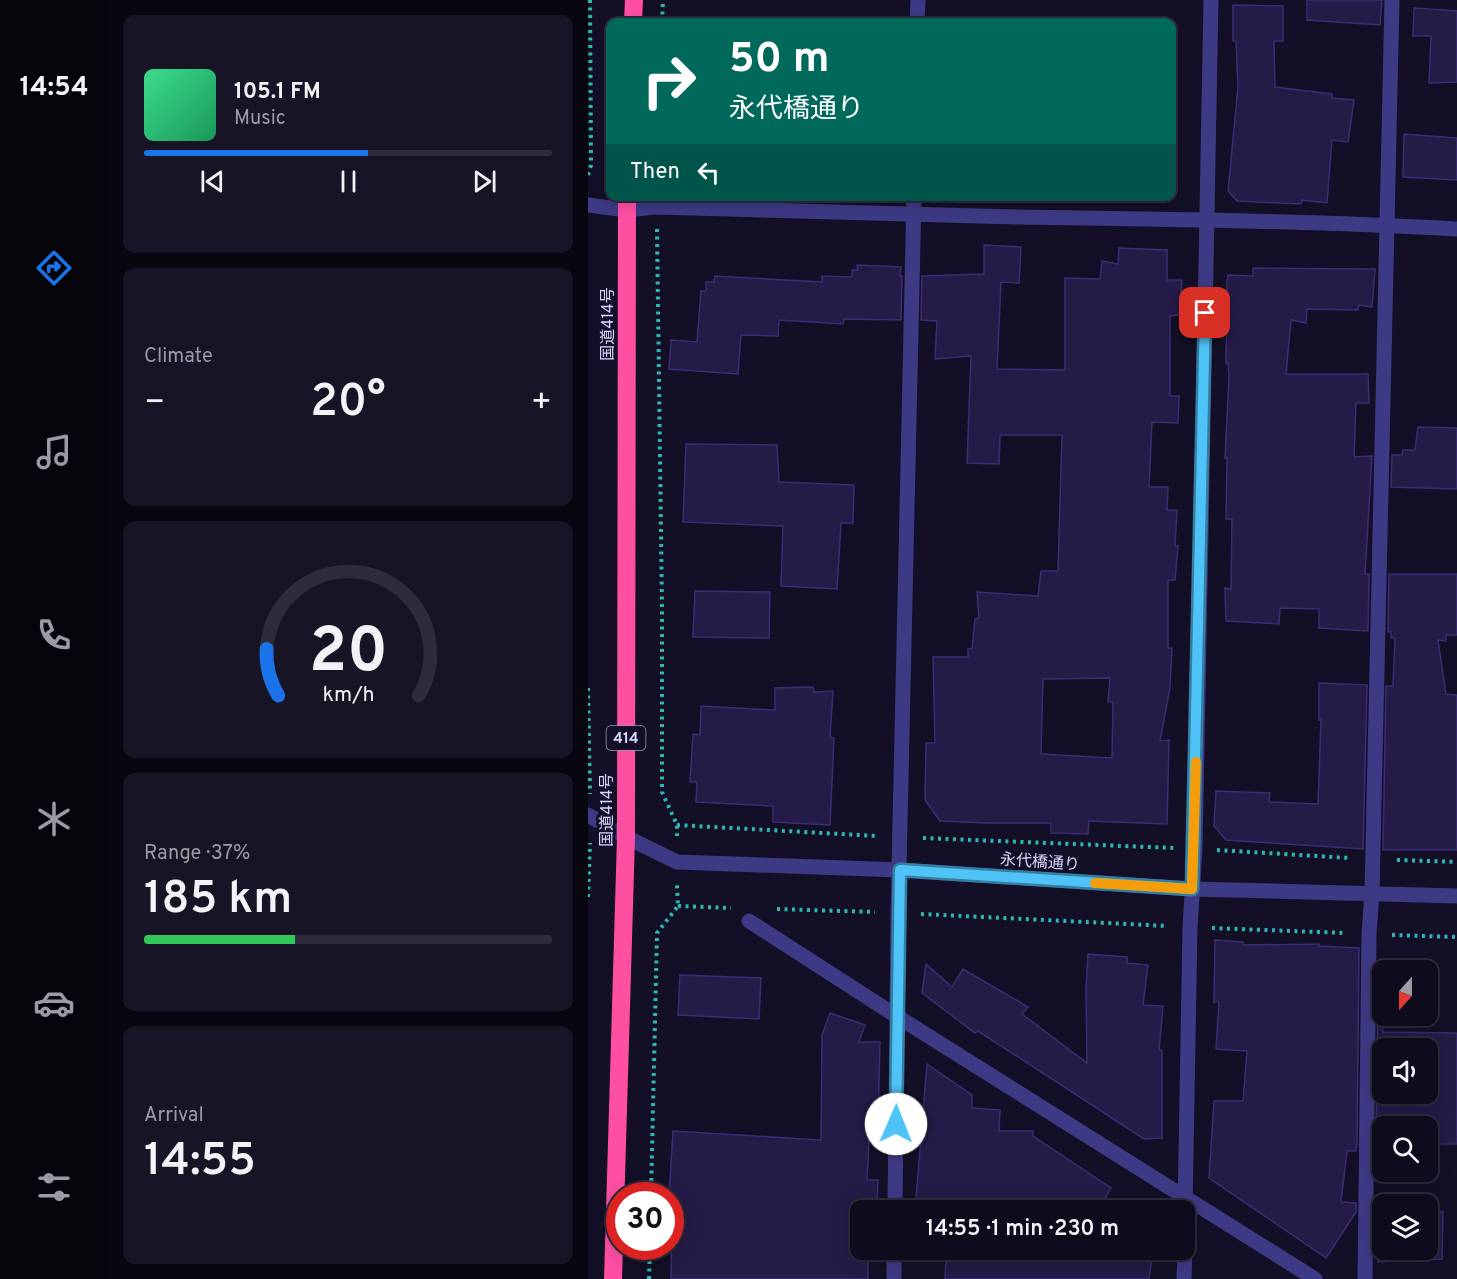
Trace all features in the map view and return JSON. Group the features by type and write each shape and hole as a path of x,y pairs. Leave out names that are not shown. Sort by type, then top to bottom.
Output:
{"highway":[{"path":"633,18 634,0"},
{"name":"国道414号","path":"613,1279 626,837 626,203"}],"street":[{"path":"917,18 918,0"},
{"path":"1185,1200 1190,927 1195,849 1211,0"},
{"path":"1365,1279 1369,934 1372,893 1392,0"},
{"path":"895,1200 898,913 914,201"},
{"path":"588,205 626,203 656,207 914,215 1206,220 1457,229"},
{"name":"永代橋通り","path":"589,815 676,862 900,870 1192,889 1457,896"},
{"path":"749,921 1179,1200"},
{"path":"1195,1210 1315,1279"},
{"path":"894,1260 894,1279"},
{"path":"1184,1279 1185,1260"}],"path":[{"path":"588,175 591,165 591,0"},
{"path":"662,18 663,0"},
{"path":"651,1182 657,933 678,906 677,825 662,792 662,608 656,207"},
{"path":"588,688 588,897"},
{"path":"677,825 1195,849 1372,860 1457,862"},
{"path":"678,906 736,908"},
{"path":"771,909 1457,937"},
{"path":"650,1260 650,1279"}],"building":[{"path":"1307,0 1382,0 1380,25 1307,20"},
{"path":"1233,5 1283,6 1283,41 1274,41 1275,87 1332,94 1332,98 1354,100 1348,142 1332,140 1327,203 1302,200 1301,204 1237,201 1228,191 1238,87 1236,41 1233,41"},
{"path":"1414,8 1457,11 1457,82 1429,83 1431,36 1413,36"},
{"path":"1404,134 1457,138 1457,180 1403,177"},
{"path":"984,245 1021,247 1019,283 1001,282 997,369 1065,370 1065,278 1100,279 1102,261 1118,264 1119,248 1167,250 1167,280 1182,280 1179,315 1170,316 1170,396 1179,396 1178,423 1152,422 1149,487 1168,487 1167,510 1177,510 1175,546 1178,546 1175,580 1168,580 1168,648 1172,648 1170,687 1160,741 1169,740 1167,824 1089,821 1088,834 1051,833 1051,823 940,821 925,800 926,743 935,743 933,657 968,657 968,649 972,648 975,619 979,618 977,592 1038,596 1041,571 1058,571 1062,435 1000,435 999,464 967,463 971,356 935,359 937,321 921,320 922,276 984,274","holes":["1110,678 1108,702 1113,702 1112,758 1041,754 1043,679"]},
{"path":"857,265 901,267 901,320 844,319 843,324 779,320 778,336 741,335 738,374 669,369 671,340 697,342 701,291 706,291 706,282 714,282 715,276 822,282 822,276 852,277 852,270 858,270"},
{"path":"1253,268 1375,269 1372,307 1359,305 1358,310 1307,309 1306,323 1291,320 1286,374 1368,374 1369,403 1356,403 1354,457 1372,456 1365,574 1369,574 1368,631 1319,628 1319,609 1280,608 1279,624 1226,621 1225,588 1231,589 1232,519 1226,519 1227,458 1225,458 1229,378 1228,363 1226,363 1227,281 1228,275 1253,276"},
{"path":"1418,427 1457,428 1457,489 1391,487 1392,455 1402,455 1403,450 1415,450"},
{"path":"686,444 777,445 779,482 854,485 853,523 841,523 837,589 781,586 783,526 683,522"},
{"path":"1389,574 1457,574 1457,635 1446,635 1446,641 1438,640 1446,694 1457,695 1457,850 1383,850 1386,686 1393,686 1395,638 1391,638 1391,632 1388,632"},
{"path":"695,591 770,592 769,638 693,637"},
{"path":"1319,683 1367,685 1363,849 1226,840 1214,826 1216,791 1270,793 1269,802 1318,804 1321,720 1319,720"},
{"path":"813,687 814,692 833,691 830,737 834,738 830,825 773,822 773,806 696,802 697,782 690,782 693,734 700,735 701,706 775,710 775,688"},
{"path":"1215,940 1243,942 1243,945 1319,944 1319,946 1359,948 1357,1143 1356,1151 1347,1151 1341,1202 1356,1203 1356,1212 1326,1258 1209,1178 1214,1101 1243,1101 1247,1051 1216,1049 1219,1002 1214,1002"},
{"path":"1088,954 1127,957 1127,963 1148,965 1143,1005 1163,1006 1159,1050 1162,1050 1162,1138 1144,1139 978,1031 975,1033 922,993 926,964 952,987 963,969 1028,1007 1022,1014 1087,1063"},
{"path":"680,975 761,978 759,1019 678,1015"},
{"path":"830,1013 865,1025 859,1042 880,1042 878,1123 870,1122 867,1180 878,1180 877,1200 850,1200 850,1260 868,1260 868,1279 671,1279 671,1260 684,1260 684,1182 670,1182 673,1131 821,1140 822,1035"},
{"path":"1378,1026 1383,1026 1383,1032 1457,1033 1457,1144 1438,1144 1438,1116 1376,1116 1377,1104 1438,1104 1438,1038 1377,1038"},
{"path":"927,1064 972,1095 972,1108 1000,1110 999,1131 1033,1131 1033,1136 1111,1188 1104,1200 916,1200"},
{"path":"1438,1212 1443,1212 1442,1259 1438,1259"},
{"path":"946,1260 1152,1260 1149,1279 945,1279"},
{"path":"1379,1260 1421,1260 1378,1262"}],"slow traffic":[{"path":"1095,883 1192,889 1196,762"}],"route":[{"path":"896,1124 900,870 1192,889 1195,849 1205,313"}]}
